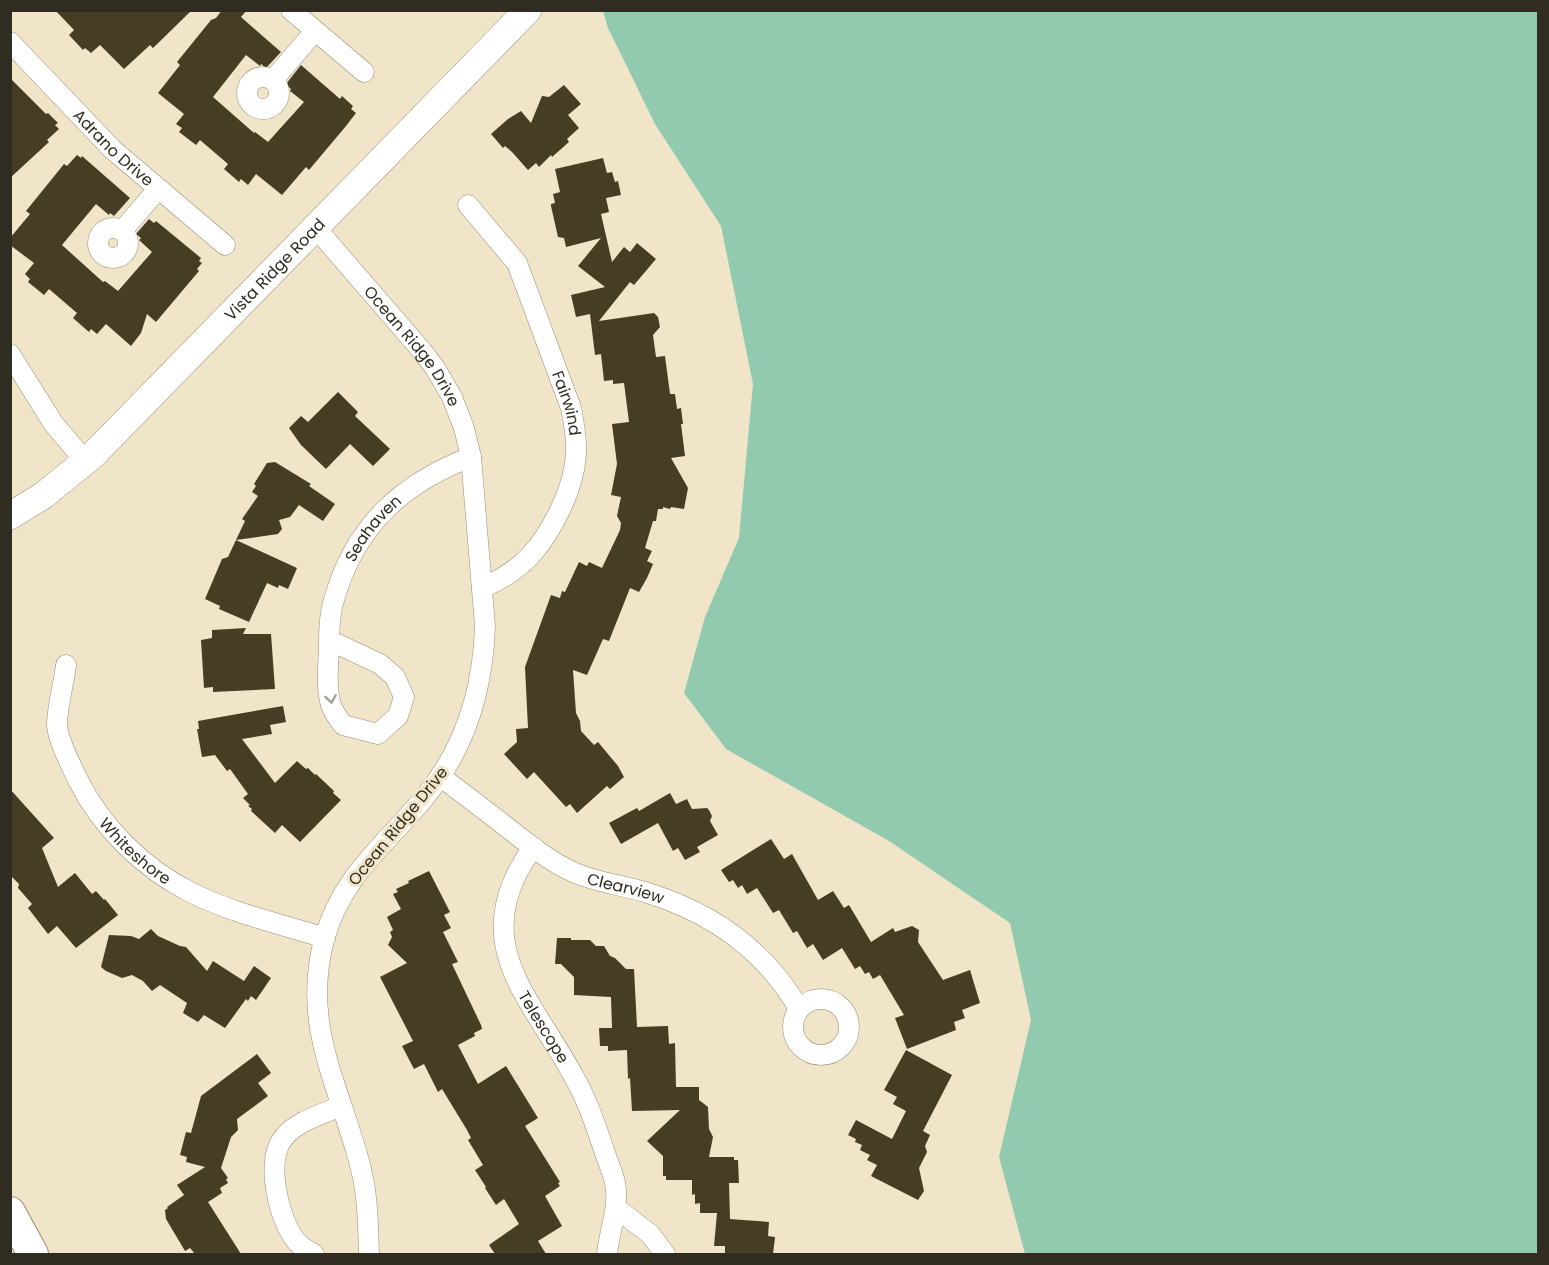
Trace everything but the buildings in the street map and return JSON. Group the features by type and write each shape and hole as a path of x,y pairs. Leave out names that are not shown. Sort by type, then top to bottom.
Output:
{"main road":[{"path":"10,1212 33,1254"}],"street":[{"path":"291,10 364,72"},
{"name":"Vista Ridge Road","path":"10,516 44,495 85,461 528,10"},
{"path":"273,80 315,32"},
{"name":"Adrano Drive","path":"14,51 112,149 225,246"},
{"path":"122,231 158,189"},
{"name":"Fairwind","path":"468,206 517,263 570,408 575,427 576,445 572,480 550,531 535,553 515,571 482,588"},
{"name":"Ocean Ridge Drive","path":"315,227 435,368 456,406 471,457 485,626 484,653 478,692 466,730 441,777 366,860 347,887 332,917 325,938 316,986 316,1008 321,1041 361,1169 367,1202 369,1254"},
{"path":"10,354 53,423 85,461"},
{"name":"Seahaven","path":"329,640 380,664 395,677 405,697 398,716 378,734 343,725 331,706 328,670 329,640 333,602 343,572 358,543 377,518 417,482 445,467 471,457"},
{"name":"Whiteshore","path":"66,666 57,725 67,757 85,793 116,836 167,879 190,892 214,903 325,938"},
{"name":"Clearview","path":"441,777 532,847 574,873 599,882 646,892 684,905 730,931 761,957 787,987 799,1009"},
{"name":"Telescope","path":"532,847 510,887 505,913 504,940 510,966 520,990 574,1076 588,1104 616,1184 616,1208 607,1254"},
{"path":"314,1254 302,1248 293,1237 282,1213 276,1187 275,1161 278,1148 285,1136 295,1127 340,1106"},
{"path":"616,1208 650,1234 665,1254"}],"green space":[{"path":"603,11 1538,11 1538,1254 1025,1254 999,1157 1031,1020 1010,923 889,841 726,749 684,693 705,617 739,538 753,384 721,226 655,124 608,28"}]}
